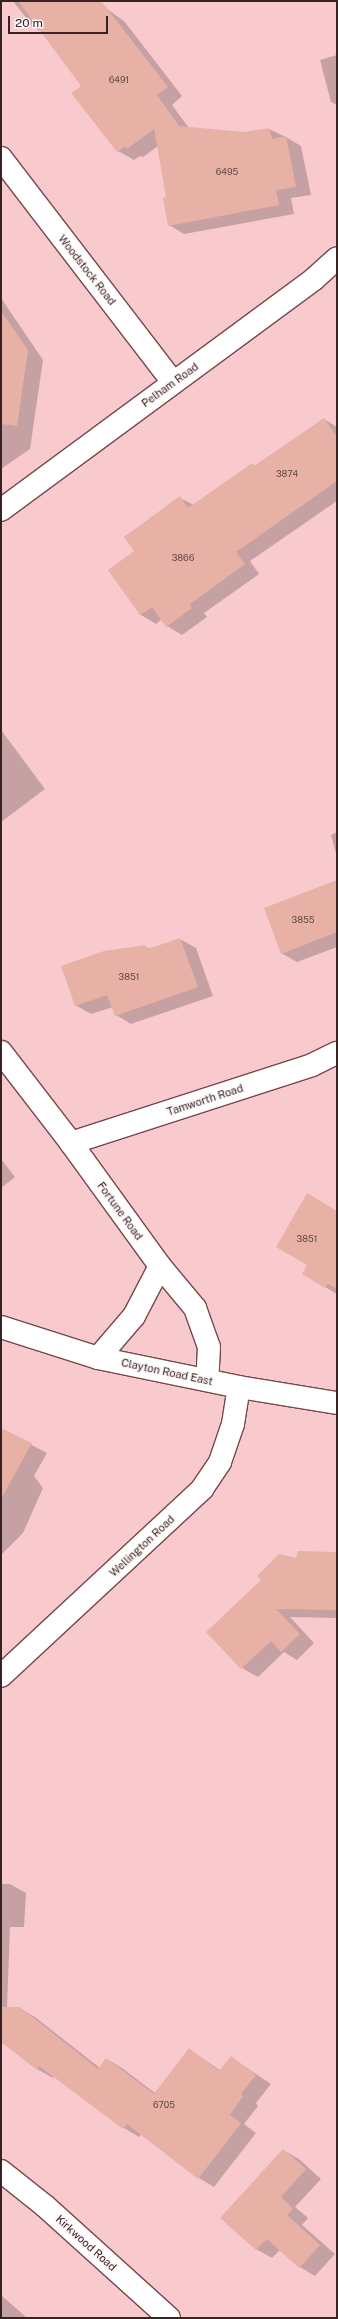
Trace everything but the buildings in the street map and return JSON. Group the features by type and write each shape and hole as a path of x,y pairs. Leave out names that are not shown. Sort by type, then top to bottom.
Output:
{"street":[{"name":"Woodstock Road","path":"1,158 173,382"},
{"name":"Pelham Road","path":"1,510 314,279 337,258"},
{"name":"Fortune Road","path":"1,1052 71,1143 160,1266 195,1308 209,1347 207,1380"},
{"name":"Tamworth Road","path":"71,1143 312,1065 337,1053"},
{"path":"98,1358 134,1316 160,1266"},
{"name":"Clayton Road East","path":"1,1327 98,1358 239,1387 337,1404"},
{"name":"Wellington Road","path":"1,1676 202,1489 220,1462 233,1424 239,1387"},
{"name":"Kirkwood Road","path":"1,2171 45,2206 169,2318"}]}
